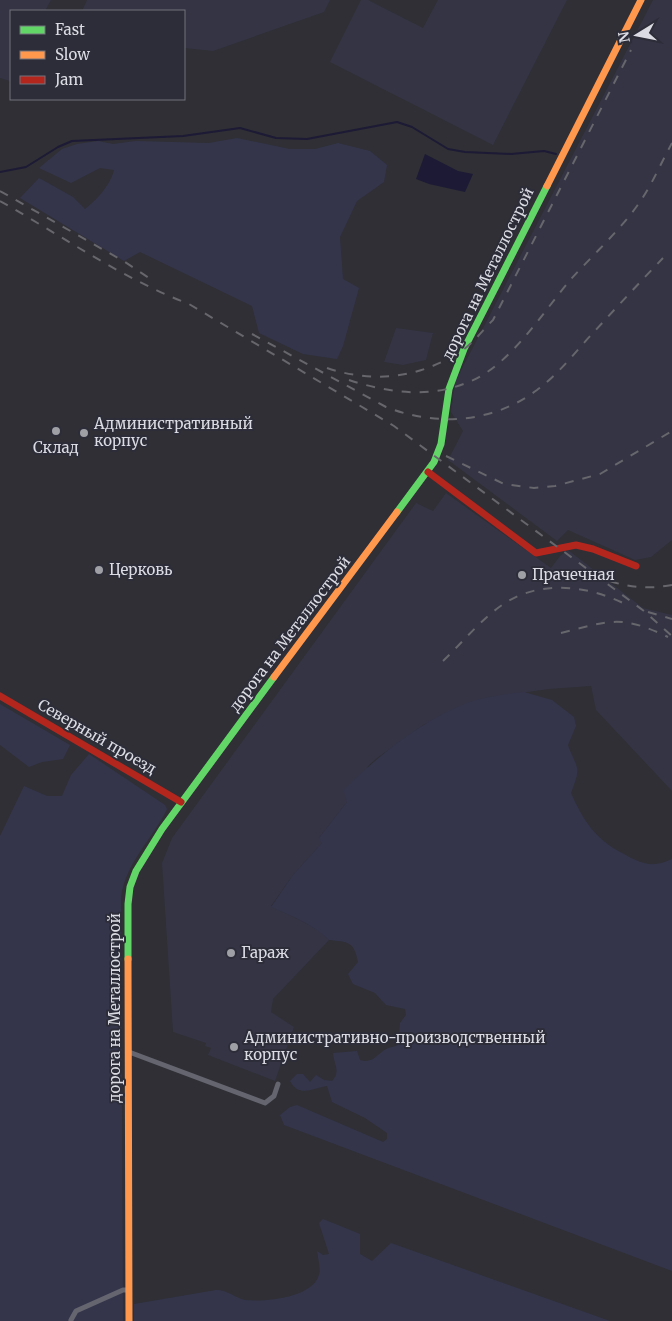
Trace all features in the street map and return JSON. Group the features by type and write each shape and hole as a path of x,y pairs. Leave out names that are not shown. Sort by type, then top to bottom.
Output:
{"street":[{"name":"дорога на Металлострой","path":"129,1321 128,932 130,887 146,852 181,802 428,472 441,444 449,389 464,349 641,0"},
{"path":"428,472 536,553 545,554 570,545 580,545 636,566"},
{"name":"Северный проезд","path":"0,696 181,802"},
{"path":"129,1052 265,1103 274,1096 278,1084"},
{"path":"71,1320 76,1311 123,1290 130,1290"}],"shaded area":[{"path":"0,0 51,0 46,10 10,10 10,81 0,78"},
{"path":"87,0 330,0 324,12 213,51 185,48 185,10 82,10"},
{"path":"361,0 368,0 423,28 438,0 567,0 493,145 330,62"},
{"path":"653,0 672,0 672,540 651,557 635,560 568,530 557,541 448,460 463,431 451,412 455,382"},
{"path":"237,138 290,149 315,149 338,143 370,151 387,165 384,182 357,201 340,237 343,279 359,288 343,346 337,359 303,354 259,333 252,306 140,252 124,261 20,198 39,178 73,197 85,209 94,201 107,186 114,170 100,168 71,183 39,168 62,149 77,144 98,141 113,144 136,141 209,143"},
{"path":"425,154 458,171 473,174 465,192 416,179"},
{"path":"396,328 433,333 426,360 403,365 384,362"},
{"path":"446,493 551,568 560,556 568,550 643,608 672,615 672,791 596,710 591,686 549,689 492,697 425,724 377,758 369,765 347,802 319,838 323,842 293,875 271,906 320,931 329,940 273,999 271,1012 294,1027 275,1081 208,1055 211,1048 205,1046 206,1043 173,1032 162,863 172,838 416,503 433,511"},
{"path":"524,692 552,700 574,717 576,726 568,745 576,764 577,772 571,793 580,812 597,835 604,842 628,857 646,864 658,864 672,859 672,1271 284,1125 280,1115 290,1107 297,1105 383,1142 387,1139 387,1133 365,1118 332,1102 327,1086 302,1091 290,1081 297,1074 303,1074 310,1082 316,1075 324,1080 332,1081 337,1071 333,1053 357,1051 360,1060 368,1061 386,1049 398,1045 400,1023 406,1015 405,1009 386,1005 375,993 353,984 348,974 358,962 352,946 345,942 329,940 309,925 271,907 293,875 322,843 319,838 347,802 344,790 387,751 419,728 452,709 483,698"},
{"path":"0,704 70,745 63,759 42,762 29,767 0,745"},
{"path":"89,754 165,805 167,809 128,873 121,897 123,1321 0,1321 0,836 24,786 47,796 62,796 71,775"},
{"path":"323,1219 360,1234 360,1254 372,1261 391,1243 610,1321 134,1321 134,1304 216,1290 224,1291 245,1300 276,1299 298,1294 315,1283 320,1273 317,1251 323,1255 329,1254 319,1223"}],"waterway":[{"path":"0,172 26,167 58,147 72,141 183,136 240,128 276,138 307,139 397,122 412,127 448,149 465,152 511,154 544,151 556,154"}],"railway":[{"path":"327,368 362,376 397,376 430,367 463,350 475,340 493,320 631,50"},
{"path":"349,380 395,391 425,392 456,387 486,373 500,363 526,336 571,279 630,216 647,191 672,143"},
{"path":"0,191 125,262 155,282"},
{"path":"0,201 117,270 164,294 189,304 394,426 644,611 672,636"},
{"path":"252,334 386,407 405,413 445,419 483,415 520,401 545,384 663,258"},
{"path":"446,456 504,484 534,488 555,486 600,474 672,431"},
{"path":"610,581 641,587 672,585"},
{"path":"443,661 497,609 520,595 551,588 566,588 598,593 627,605"},
{"path":"648,612 672,619"},
{"path":"561,633 592,625 626,622 668,637"}],"traffic: fast":[{"path":"397,512 434,462 441,444 449,389 464,349 547,186"},
{"path":"128,959 128,904 130,887 136,871 162,829 274,677"}],"traffic: slow":[{"path":"547,186 641,0"},
{"path":"274,677 397,512"},
{"path":"128,959 129,1321"}],"traffic: jam":[{"path":"428,472 536,553 576,545 593,549 636,566"},
{"path":"0,696 181,802"}],"place":[{"name":"Склад","path":"56,431"},
{"name":"Административный корпус","path":"84,433"},
{"name":"Церковь","path":"99,570"},
{"name":"Прачечная","path":"522,575"},
{"name":"Гараж","path":"231,953"},
{"name":"Административно-производственный корпус","path":"234,1047"}]}
